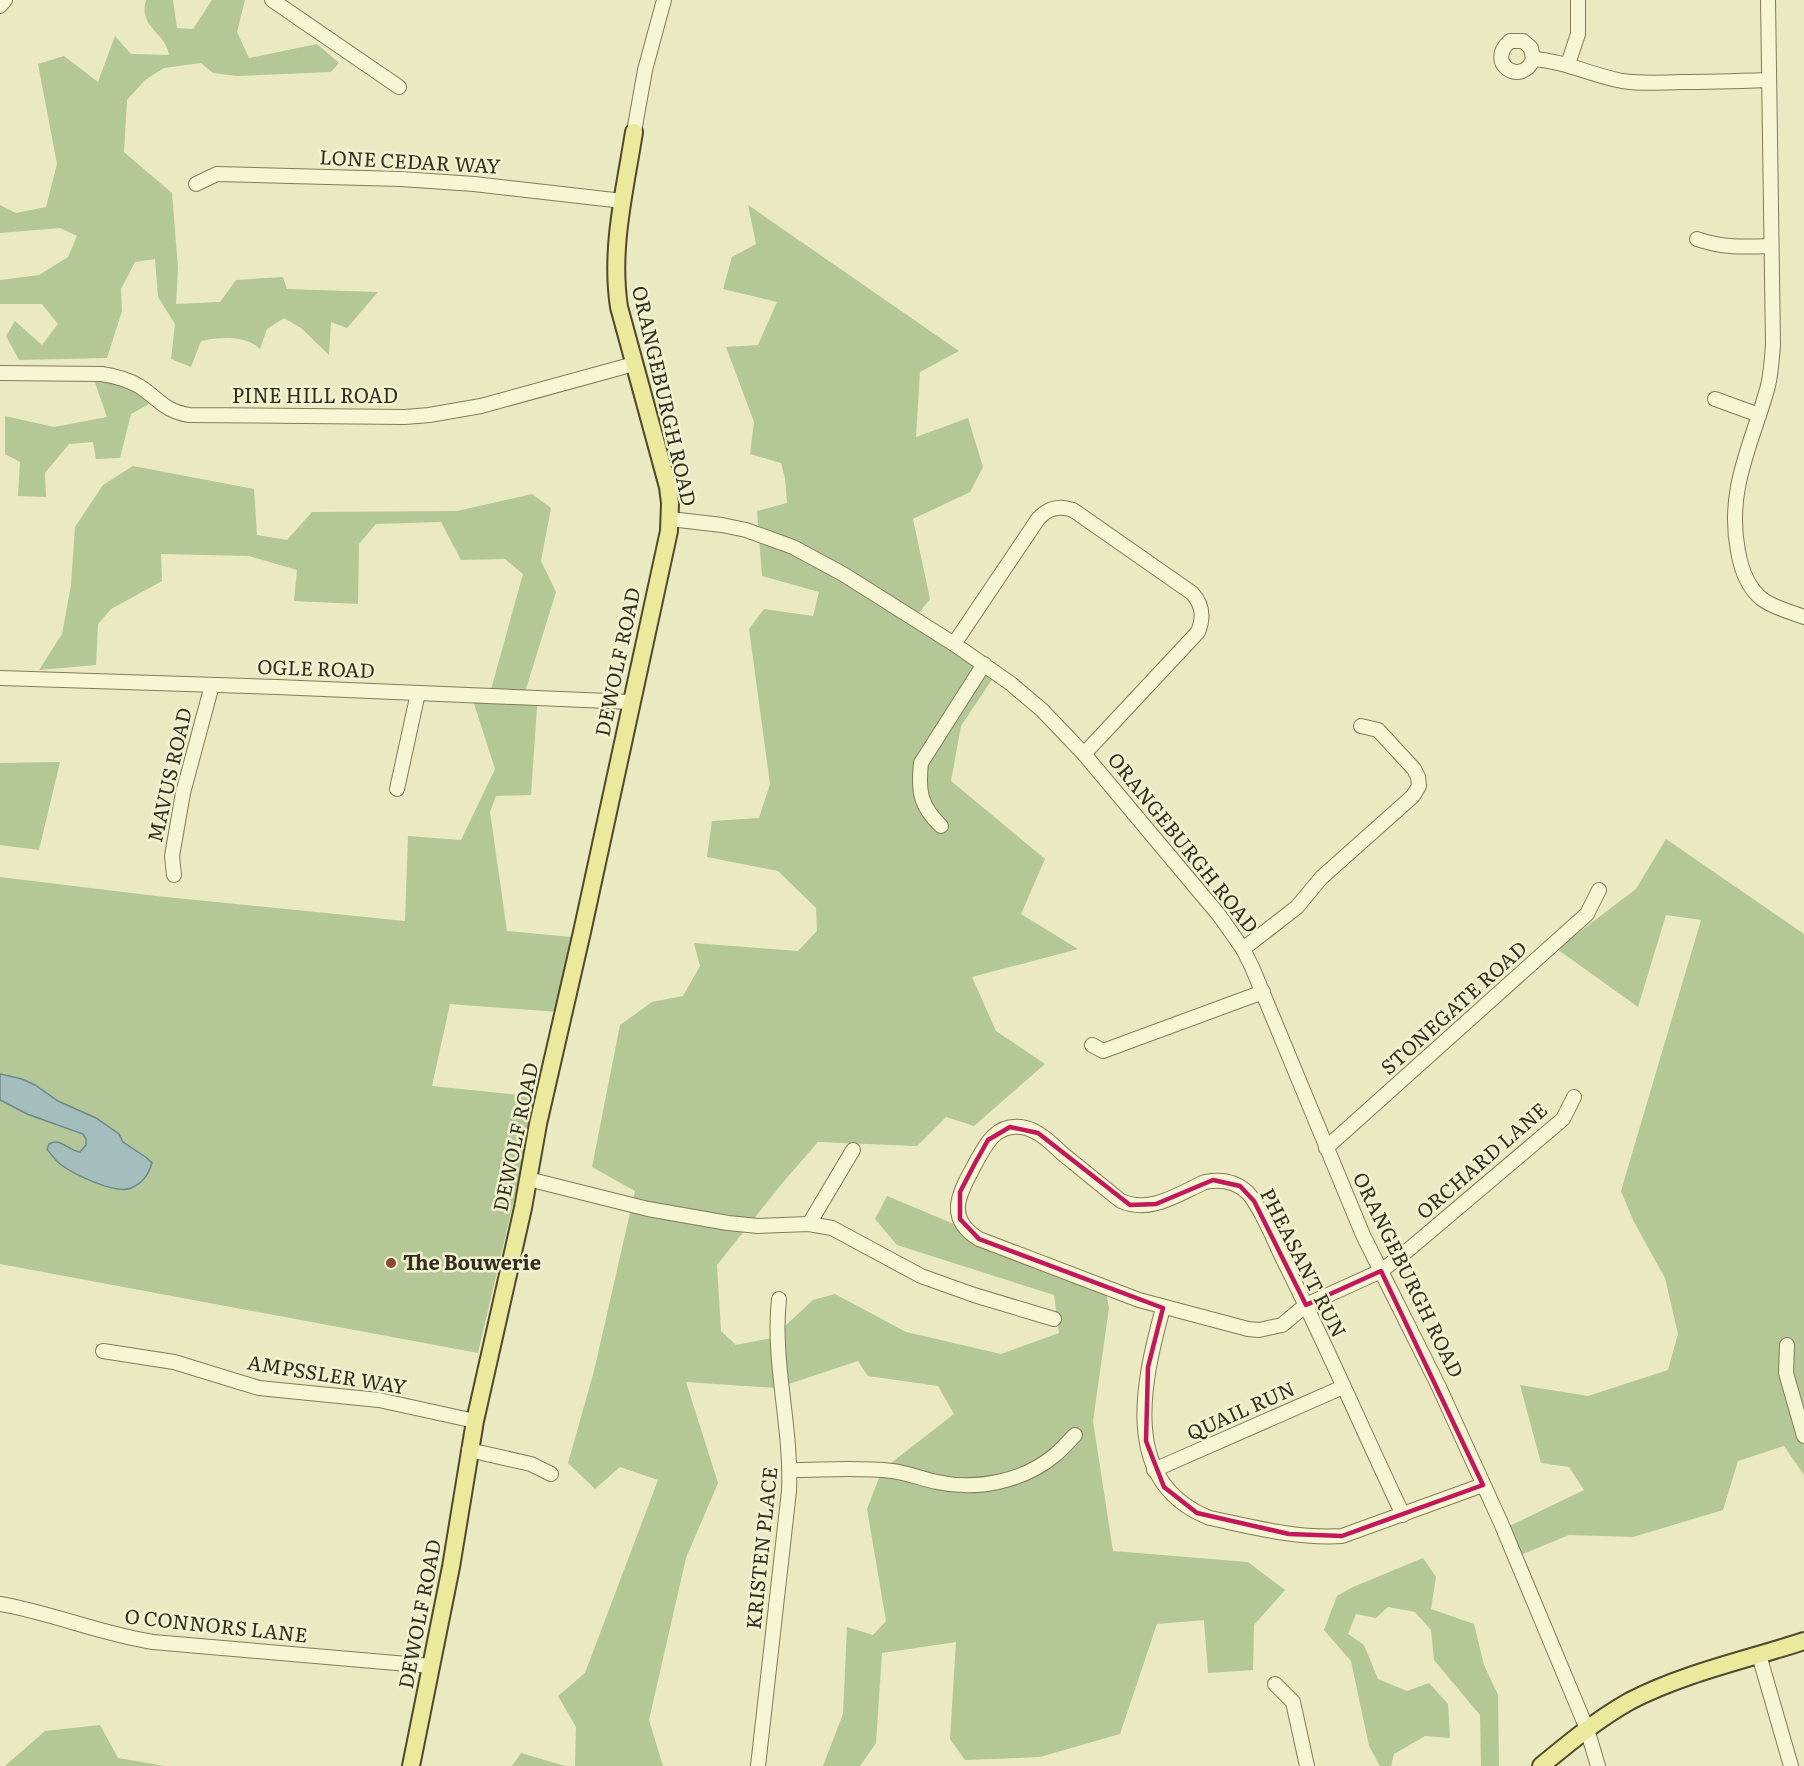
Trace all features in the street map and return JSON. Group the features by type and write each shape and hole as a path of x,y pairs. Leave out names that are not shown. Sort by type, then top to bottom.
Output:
{"main road":[{"name":"ORANGEBURGH ROAD","path":"633,132 616,245 616,286 619,307 668,487 670,519"},
{"name":"DEWOLF ROAD","path":"411,1766 451,1567 475,1421 670,519"},
{"path":"1541,1766 1587,1729 1630,1701 1659,1688 1804,1641"}],"street":[{"path":"0,6 5,0"},
{"path":"272,0 399,87"},
{"path":"633,132 645,70 664,0"},
{"path":"1568,64 1578,34 1578,0"},
{"path":"1767,0 1772,367 1735,496 1736,541 1740,566 1749,584 1763,599 1804,617"},
{"path":"1533,59 1552,60 1624,81 1648,83 1769,80"},
{"name":"LONE CEDAR WAY","path":"196,184 217,174 375,177 474,184 623,201"},
{"path":"1697,239 1714,245 1732,247 1771,246"},
{"name":"PINE HILL ROAD","path":"0,372 114,375 138,386 169,410 189,415 405,417 481,406 634,364"},
{"path":"1715,399 1759,415"},
{"path":"954,644 1038,519 1050,509 1058,507 1073,510 1192,593 1201,608 1201,624 1198,632 1084,754"},
{"name":"ORANGEBURGH ROAD","path":"670,519 746,530 793,547 843,573 984,664 1042,710 1084,754 1219,915 1243,949 1263,992 1351,1209 1439,1387 1483,1485 1587,1729 1598,1766"},
{"path":"941,826 927,813 919,782 921,763 984,664"},
{"name":"OGLE ROAD","path":"0,678 631,702"},
{"name":"MAVUS ROAD","path":"174,874 172,856 183,793 212,685"},
{"path":"397,789 418,693"},
{"path":"1243,949 1297,907 1322,878 1413,796 1419,786 1414,769 1378,730 1361,726"},
{"name":"STONEGATE ROAD","path":"1326,1149 1587,914 1599,890"},
{"path":"1092,1045 1103,1051 1263,992"},
{"name":"ORCHARD LANE","path":"1163,1308 1248,1329 1259,1330 1282,1325 1306,1305 1381,1271 1407,1251 1563,1119 1574,1097"},
{"name":"PHEASANT RUN","path":"1163,1308 971,1234 960,1219 957,1200 988,1140 1010,1127 1020,1127 1038,1133 1130,1205 1156,1204 1213,1180 1232,1182 1248,1193 1306,1305 1403,1515"},
{"path":"809,1224 853,1150"},
{"path":"528,1179 648,1209 728,1223 758,1226 809,1224 832,1228 921,1276 1054,1319"},
{"name":"KRISTEN PLACE","path":"758,1766 790,1470 790,1446 776,1323 779,1299"},
{"path":"1163,1308 1152,1348 1146,1387 1146,1441 1154,1470 1164,1487 1197,1513 1210,1518 1272,1531 1327,1537 1342,1536 1483,1485"},
{"path":"1787,1345 1786,1373 1804,1436"},
{"name":"AMPSSLER WAY","path":"103,1351 174,1362 259,1388 379,1400 475,1421"},
{"name":"QUAIL RUN","path":"1154,1470 1342,1387"},
{"path":"790,1470 875,1470 911,1474 955,1485 993,1483 1010,1479 1044,1463 1056,1455 1075,1435"},
{"path":"470,1450 531,1464 551,1474"},
{"name":"O CONNORS LANE","path":"0,1604 49,1615 123,1637 153,1642 431,1666"},
{"path":"1759,1655 1791,1766"},
{"path":"1275,1684 1293,1702 1307,1766"}],"highlighted area":[{"path":"1010,1127 1038,1133 1130,1205 1156,1204 1213,1180 1240,1186 1254,1201 1306,1305 1381,1271 1483,1485 1342,1536 1289,1534 1197,1513 1164,1487 1146,1441 1148,1367 1163,1308 979,1239 960,1219 960,1192 974,1165 988,1140"}],"green space":[{"path":"146,0 173,0 177,28 193,29 212,0 245,0 237,32 249,58 317,44 339,63 331,72 237,76 213,73 201,63 164,68 145,80 127,100 124,152 172,193 178,268 176,304 220,302 236,280 283,277 287,289 378,292 347,328 331,322 329,355 301,328 284,318 267,329 260,349 240,339 216,339 201,341 191,367 171,359 175,324 158,297 155,259 135,262 121,289 122,311 107,358 19,360 6,336 15,321 42,345 58,324 42,304 0,304 0,280 39,275 68,257 77,236 60,228 0,233 0,205 16,213 46,207 57,164 38,64 64,56 98,82 115,36 131,54 169,55 167,47 146,17"},
{"path":"748,205 959,351 920,372 916,437 968,418 983,467 970,492 913,519 930,599 915,618 995,675 961,726 951,781 1045,859 1021,914 1078,949 972,977 996,1031 1045,1064 974,1126 946,1117 917,1146 818,1142 717,1265 721,1331 736,1345 772,1338 813,1300 835,1294 906,1332 1001,1354 1059,1333 1054,1295 897,1245 875,1219 887,1196 1105,1287 1109,1308 1093,1421 1113,1551 1248,1562 1285,1590 1254,1625 1253,1670 1208,1673 1204,1620 1157,1624 1120,1734 1040,1757 965,1760 950,1739 956,1642 882,1653 876,1743 860,1766 823,1766 843,1714 847,1627 873,1635 886,1621 867,1509 882,1470 954,1414 938,1386 868,1376 858,1361 777,1388 686,1382 718,1483 686,1558 649,1720 663,1766 575,1766 576,1727 558,1696 585,1673 658,1480 620,1467 595,1489 568,1463 594,1371 635,1191 592,1167 620,1025 652,1002 683,996 700,966 694,943 798,951 817,931 816,908 778,871 707,857 712,821 759,818 770,784 749,629 764,609 813,616 819,592 762,576 757,511 787,503 785,478 781,463 750,454 754,422 726,347 758,345 777,302 723,289 732,257 756,244"},
{"path":"93,377 131,386 149,404 131,414 120,458 96,459 93,442 69,444 45,473 46,497 18,496 20,462 5,454 5,416 54,427 107,417"},
{"path":"133,466 254,489 257,535 287,540 312,512 457,511 532,494 551,508 541,561 556,592 525,692 538,693 531,795 496,796 490,812 507,931 571,937 558,1012 450,1004 432,1086 538,1097 478,1353 0,1264 0,877 156,896 405,921 408,836 461,840 495,769 470,691 490,693 523,574 505,559 461,560 441,522 376,524 359,544 358,604 294,601 297,570 249,556 161,554 162,581 111,609 98,624 96,665 39,670 62,634 71,585 75,527 103,485"},
{"path":"60,762 39,850 0,845 0,763"},
{"path":"1666,839 1804,934 1804,1475 1784,1446 1738,1461 1723,1510 1633,1537 1569,1535 1513,1558 1501,1530 1584,1490 1569,1467 1541,1463 1520,1385 1588,1396 1668,1370 1678,1334 1665,1278 1634,1222 1621,1191 1701,920 1666,915 1638,1007 1557,949 1636,889"},
{"path":"1423,1558 1436,1577 1431,1609 1474,1624 1484,1665 1498,1695 1499,1766 1481,1766 1480,1715 1434,1660 1431,1630 1415,1612 1388,1607 1376,1618 1356,1614 1348,1634 1364,1645 1378,1679 1407,1691 1429,1683 1448,1704 1450,1738 1425,1736 1394,1754 1391,1766 1380,1766 1369,1746 1351,1661 1324,1630 1337,1596"},
{"path":"100,1725 118,1758 165,1766 5,1766 45,1731"},
{"path":"521,1753 565,1766 512,1766"}],"water":[{"path":"0,1074 22,1079 58,1101 96,1118 119,1134 123,1142 152,1163 149,1171 139,1184 131,1188 115,1189 84,1178 60,1164 47,1149 49,1144 61,1143 80,1152 86,1145 83,1134 27,1114 0,1100"}],"place":[{"name":"The Bouwerie","path":"391,1263"}]}
